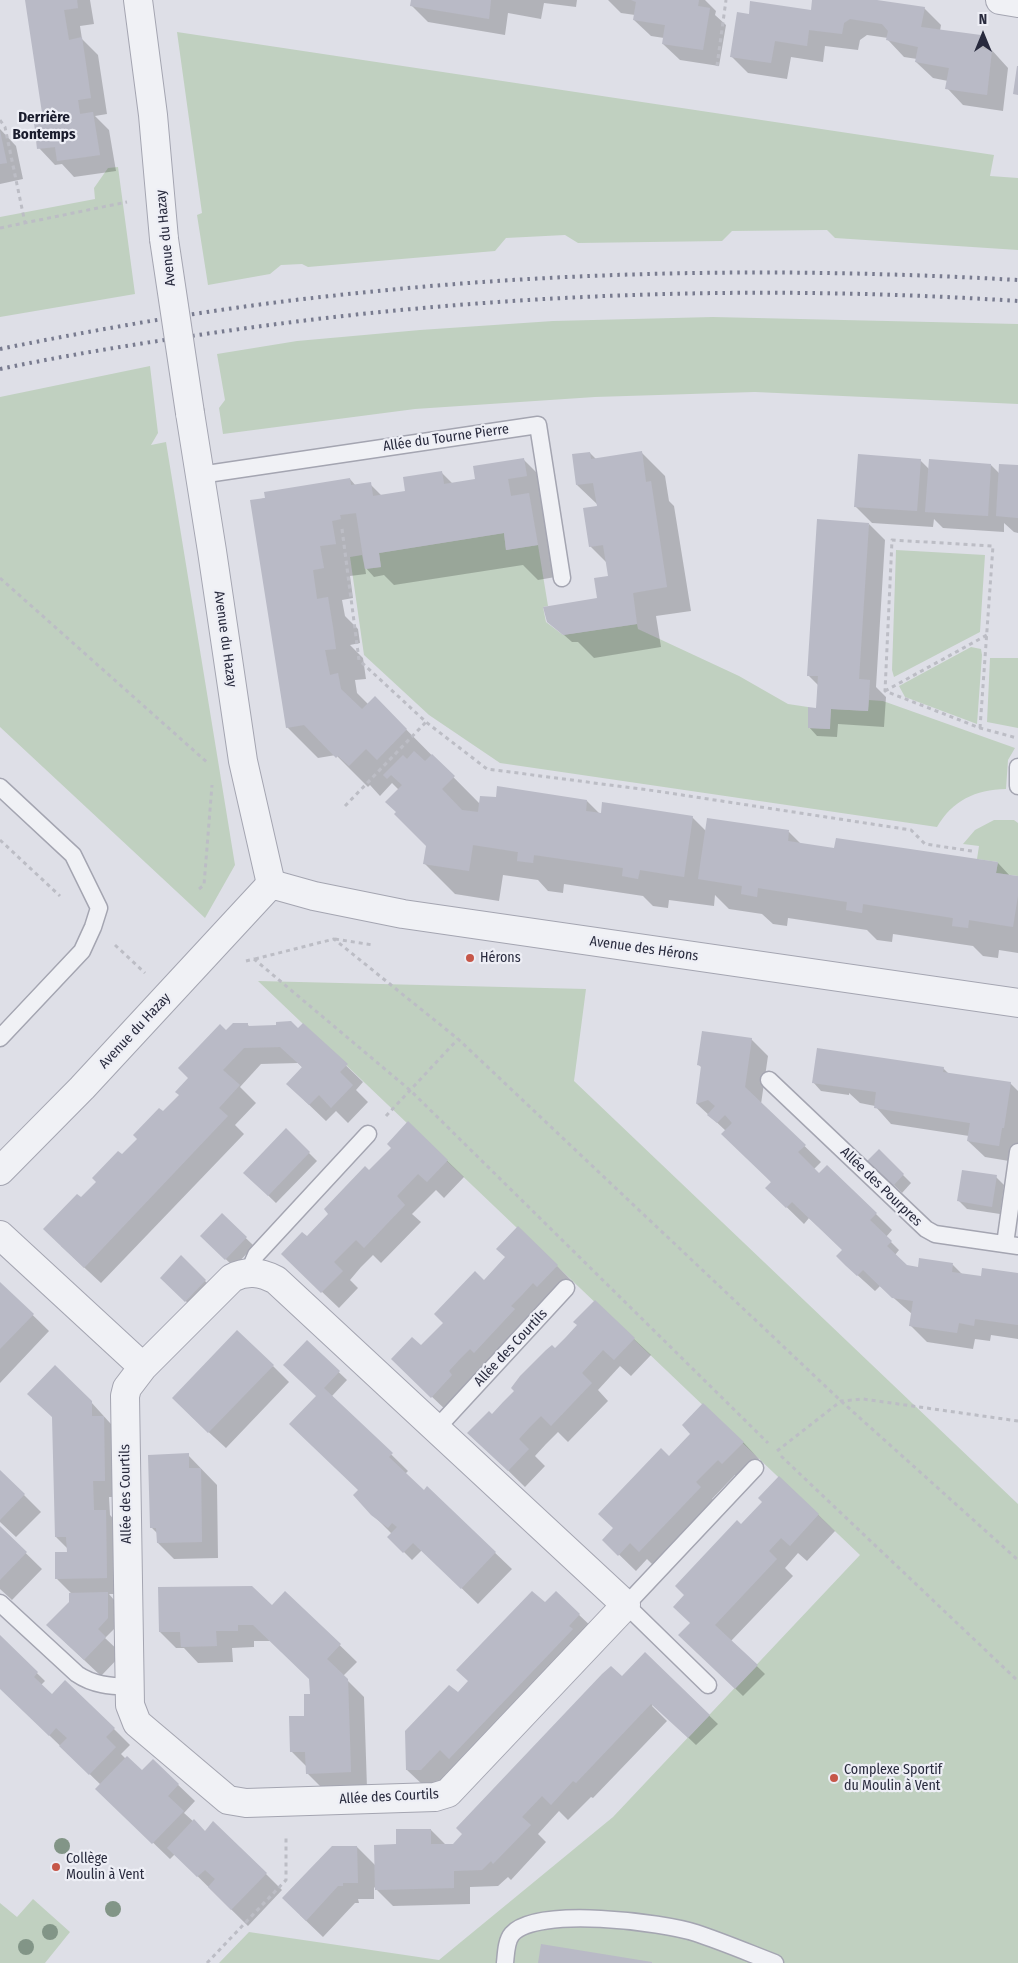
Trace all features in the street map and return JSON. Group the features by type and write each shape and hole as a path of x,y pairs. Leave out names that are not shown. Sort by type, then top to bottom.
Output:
{"street":[{"name":"Avenue du Hazay","path":"0,1171 82,1088 271,884 243,761 190,413 164,239 161,195 138,0"},
{"path":"1000,0 1018,3"},
{"name":"Avenue des Hérons","path":"271,884 314,896 402,914 1018,1003"},
{"path":"0,1236 143,1367"},
{"path":"253,1272 267,1275 284,1286 626,1605"},
{"name":"Allée des Courtils","path":"253,1272 232,1278 143,1367 127,1388 125,1396 129,1687 132,1715 137,1723 228,1800 246,1803 285,1802 435,1796 448,1793 626,1605"}],"lane":[{"name":"Allée du Tourne Pierre","path":"200,475 538,424 562,578"},
{"path":"1018,767 1018,786"},
{"path":"0,787 72,854 99,908 82,951 0,1038"},
{"name":"Allée des Pourpres","path":"769,1080 926,1229 935,1234 1011,1245"},
{"path":"253,1272 253,1262 256,1255 368,1134"},
{"path":"1011,1245 1018,1152"},
{"name":"Allée des Courtils","path":"436,1429 566,1288"},
{"name":"Allée des Courtils","path":"626,1605 755,1468"},
{"path":"0,1603 87,1681 115,1687 129,1687"},
{"path":"626,1605 708,1686"},
{"path":"505,1963 509,1940 512,1934 523,1926 562,1919 608,1919 662,1925 695,1932 775,1963"}],"path":[{"path":"717,66 726,0"},
{"path":"0,120 5,127 25,223"},
{"path":"0,228 161,195"},
{"path":"342,529 359,660 426,722 487,769 656,791 911,830 925,844 972,851"},
{"path":"885,691 892,540 993,546 980,728"},
{"path":"0,578 214,768"},
{"path":"885,691 987,635"},
{"path":"885,691 980,728 1018,738"},
{"path":"345,806 426,722"},
{"path":"199,889 204,885 213,778"},
{"path":"334,939 458,1040 841,1401 1018,1560"},
{"path":"242,962 334,939 380,946"},
{"path":"254,959 412,1091 776,1452 1018,1681"},
{"path":"368,1134 412,1091 458,1040"},
{"path":"755,1468 841,1401 863,1399 1018,1420"},
{"path":"207,1963 286,1880 285,1802"}],"green space":[{"path":"177,32 994,155 990,176 1018,178 1018,250 835,238 827,230 732,231 722,241 578,243 565,235 506,238 495,251 308,267 302,264 281,265 270,274 208,285 197,215 202,213"},
{"path":"118,167 135,294 0,317 0,217 95,199 94,188 108,168"},
{"path":"713,317 1018,324 1018,404 755,392 595,397 415,409 223,434 219,408 225,400 217,354 297,341 420,330 553,321"},
{"path":"150,366 158,433 151,445 166,442 235,865 205,918 0,727 0,397"},
{"path":"504,533 506,550 538,545 548,606 543,607 546,622 563,635 637,624 638,629 739,676 788,704 808,707 808,728 829,729 831,709 868,711 869,700 883,701 1015,748 1008,760 1006,789 975,794 966,798 950,810 937,827 500,763 429,715 364,655 350,557 362,555 365,569 381,567 379,553"},
{"path":"896,550 985,555 980,632 894,677 892,670"},
{"path":"971,647 981,649 982,655 977,724 905,697 899,686"},
{"path":"990,658 1018,658 1018,728 987,722"},
{"path":"994,820 1014,820 1018,823 1018,876 996,873 998,862 977,859 979,846 963,844 975,830"},
{"path":"258,981 586,989 574,1081 1018,1504 1018,1963 219,1963 249,1932 439,1960 613,1817 860,1555"},
{"path":"33,1899 70,1932 45,1963 0,1963 0,1903 17,1917"}],"building":[{"path":"25,0 77,0 78,8 64,10 69,40 82,37 91,98 78,100 80,114 93,112 100,155 57,161 55,147 37,149 33,114 42,113"},
{"path":"411,0 491,0 489,19 410,6"},
{"path":"631,0 699,0 698,6 710,8 703,50 662,44 665,25 633,20 636,2"},
{"path":"812,0 877,0 925,7 921,27 981,35 979,48 992,50 987,95 945,89 949,68 915,62 918,47 886,40 888,31 882,24 850,19 844,23 842,34 809,30 807,46 775,41 771,63 730,57 737,12 749,14 750,1 811,10"},
{"path":"1018,66 1018,95 1013,94"},
{"path":"0,131 7,163 0,164"},
{"path":"642,451 646,482 651,481 667,587 633,593 637,624 563,635 547,622 543,607 597,598 594,578 608,576 603,545 589,547 583,508 597,506 593,483 576,485 572,454 590,452 591,459"},
{"path":"858,454 921,459 917,511 854,507"},
{"path":"524,458 527,476 508,479 511,496 529,493 538,545 506,550 504,533 379,553 381,567 365,569 356,513 340,515 341,519 332,521 336,544 320,546 324,568 313,570 317,599 328,597 333,627 336,649 325,650 330,675 338,673 341,689 362,709 375,696 407,729 377,760 366,749 349,766 338,756 336,758 304,725 286,728 250,500 265,498 264,492 350,478 351,485 371,482 373,496 405,491 403,477 442,471 444,484 475,479 473,466"},
{"path":"929,459 991,464 988,516 925,512"},
{"path":"999,464 1018,465 1018,518 996,516"},
{"path":"817,519 869,523 859,679 870,680 868,711 831,709 830,729 808,728 808,707 816,708 818,676 807,676"},
{"path":"414,751 425,761 432,754 455,776 442,789 462,810 478,812 480,796 496,797 497,786 587,800 586,811 601,813 602,802 693,816 684,877 640,870 638,879 622,876 623,868 534,855 533,863 517,861 518,852 473,845 469,871 423,864 426,846 394,814 396,812 385,802 402,785 391,775 387,779 383,775 403,755 407,759"},
{"path":"707,818 789,830 788,841 834,848 836,838 998,862 996,873 1018,876 1018,895 1013,927 969,920 968,928 952,926 953,918 863,904 862,913 846,910 847,902 758,888 757,897 741,894 742,886 698,879"},
{"path":"291,1021 298,1028 303,1023 348,1064 340,1072 353,1085 331,1108 319,1095 309,1105 286,1084 302,1067 280,1047 244,1048 223,1070 240,1085 219,1108 228,1116 84,1268 43,1229 77,1194 81,1197 96,1182 92,1178 118,1151 122,1154 137,1139 133,1135 159,1108 163,1111 179,1095 175,1092 188,1078 178,1068 220,1024 226,1030 233,1023 248,1023 248,1026 276,1025 276,1022"},
{"path":"702,1031 752,1038 745,1087 806,1145 798,1152 819,1173 827,1165 877,1213 870,1220 892,1241 887,1246 907,1265 918,1267 919,1258 953,1263 952,1272 981,1276 982,1268 1018,1273 1018,1325 975,1319 974,1326 959,1323 957,1333 909,1326 913,1301 892,1298 863,1270 857,1276 836,1256 842,1250 792,1202 786,1208 765,1188 771,1182 721,1134 732,1123 725,1115 717,1123 707,1115 715,1106 708,1100 696,1104 701,1066 697,1065"},
{"path":"817,1048 944,1067 943,1072 1011,1082 1004,1128 1002,1128 999,1146 967,1141 970,1123 874,1108 876,1092 812,1083"},
{"path":"408,1121 448,1160 427,1182 418,1174 397,1196 405,1205 364,1248 356,1240 334,1262 343,1271 321,1293 281,1254 302,1232 307,1236 328,1214 324,1209 365,1166 369,1170 391,1148 387,1144"},
{"path":"286,1128 310,1152 268,1196 243,1173"},
{"path":"879,1149 904,1174 893,1186 867,1161"},
{"path":"962,1170 997,1175 992,1207 957,1201"},
{"path":"222,1213 247,1237 225,1260 200,1236"},
{"path":"518,1226 558,1265 537,1287 533,1283 511,1306 515,1309 474,1353 470,1349 459,1360 449,1371 452,1375 431,1398 391,1359 412,1337 421,1345 443,1323 434,1314 475,1271 484,1280 505,1257 496,1249"},
{"path":"181,1255 206,1280 185,1302 160,1278"},
{"path":"0,1282 34,1314 0,1349"},
{"path":"595,1300 635,1338 614,1360 603,1350 582,1373 592,1383 551,1426 541,1416 530,1427 519,1439 529,1449 508,1471 467,1433 489,1411 492,1414 514,1391 511,1388 520,1376 546,1350 552,1345 555,1348 566,1337 577,1325 573,1322"},
{"path":"237,1330 274,1365 208,1433 172,1398"},
{"path":"307,1340 340,1371 324,1388 393,1453 389,1457 424,1490 427,1486 496,1552 461,1589 413,1543 403,1553 387,1537 397,1527 392,1523 388,1528 371,1515 353,1495 358,1490 289,1424 316,1396 283,1365"},
{"path":"55,1365 92,1401 92,1416 104,1416 105,1481 93,1481 94,1510 106,1510 107,1578 55,1579 55,1552 67,1552 66,1537 55,1537 52,1417 27,1394"},
{"path":"703,1403 744,1442 722,1464 718,1460 696,1482 701,1487 639,1552 630,1543 618,1556 602,1540 613,1528 598,1514 661,1448 669,1456 690,1434 682,1425"},
{"path":"189,1453 189,1468 201,1468 202,1542 157,1543 156,1528 150,1528 148,1455"},
{"path":"0,1470 25,1494 0,1520"},
{"path":"779,1476 819,1514 790,1546 781,1538 769,1551 777,1559 715,1625 758,1665 735,1689 678,1635 690,1623 673,1607 684,1595 675,1586 737,1520 741,1524 762,1502 758,1498"},
{"path":"0,1526 27,1552 0,1580"},
{"path":"252,1586 272,1605 285,1591 341,1644 327,1659 348,1679 351,1772 306,1774 305,1752 290,1752 289,1716 304,1716 304,1694 310,1694 309,1679 253,1625 238,1625 238,1631 216,1631 217,1646 181,1647 180,1632 159,1632 158,1587"},
{"path":"532,1591 545,1602 556,1591 580,1614 569,1626 573,1629 449,1759 440,1750 421,1770 406,1770 405,1731 449,1685 458,1692 468,1681 456,1670"},
{"path":"108,1592 108,1618 98,1629 106,1637 84,1660 46,1625 69,1602 69,1593"},
{"path":"0,1635 38,1672 34,1677 52,1694 65,1680 115,1728 106,1737 116,1747 89,1775 59,1746 67,1738 56,1728 49,1736 0,1689"},
{"path":"645,1652 710,1715 688,1738 651,1704 576,1783 573,1781 551,1805 542,1796 522,1817 531,1825 493,1864 491,1861 482,1870 454,1871 454,1888 375,1890 374,1845 396,1844 396,1829 431,1829 431,1844 453,1844 462,1834 456,1828 602,1674 611,1666 622,1676"},
{"path":"127,1756 142,1770 153,1759 179,1784 168,1796 184,1811 152,1844 95,1789"},
{"path":"194,1819 205,1831 213,1821 267,1873 231,1910 208,1887 215,1879 205,1870 197,1877 167,1848"},
{"path":"332,1846 357,1846 358,1883 343,1883 343,1886 338,1886 306,1921 282,1898"},
{"path":"541,1944 652,1962 652,1963 538,1963"}],"railway":[{"path":"0,349 123,326 247,306 416,287 502,281 588,276 760,272 846,273 1018,280"},
{"path":"0,369 116,348 331,317 428,307 527,300 625,295 821,293 1018,301"}],"place":[{"name":"Hérons","path":"470,958"},
{"name":"Complexe Sportif du Moulin à Vent","path":"834,1778"},
{"name":"Collège Moulin à Vent","path":"56,1867"}],"district":[{"name":"Derrière Bontemps","path":"44,126"}]}
